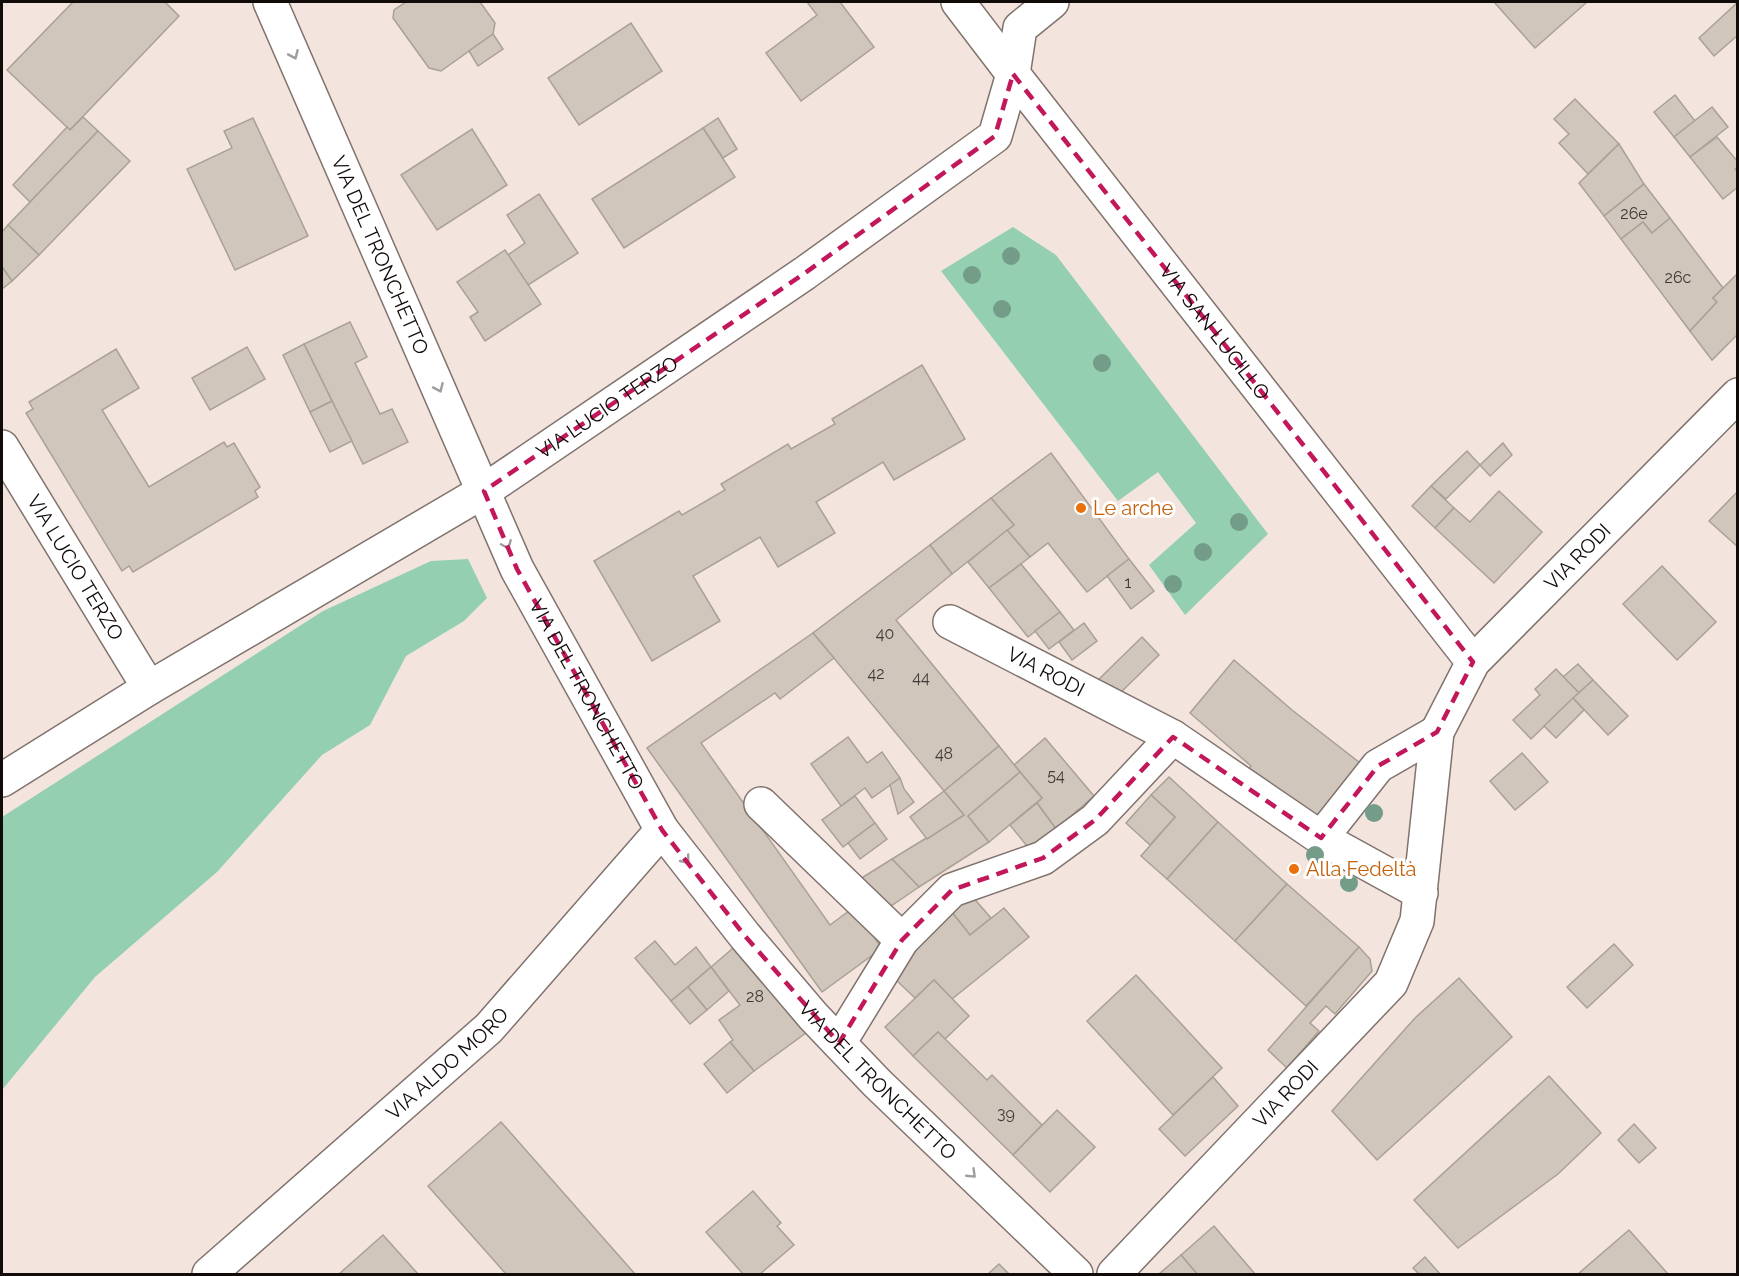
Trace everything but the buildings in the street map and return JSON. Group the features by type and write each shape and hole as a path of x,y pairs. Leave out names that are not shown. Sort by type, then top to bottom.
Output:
{"street":[{"name":"VIA DEL TRONCHETTO","path":"270,2 517,569 662,830 745,936 813,1016 877,1083 1076,1275"},
{"name":"VIA SAN LUCILLO","path":"958,2 1473,662"},
{"name":"VIA LUCIO TERZO","path":"2,780 149,688 484,491 805,273 995,136 1012,74 1020,28 1052,2"},
{"name":"VIA RODI","path":"1114,1275 1391,983 1417,921 1437,732 1473,662 1737,395"},
{"name":"VIA LUCIO TERZO","path":"2,447 149,688"},
{"name":"VIA RODI","path":"950,622 1173,737 1321,838 1420,893"},
{"path":"1321,838 1378,766 1437,732"},
{"path":"839,1043 902,940 952,890 1042,858 1095,820 1173,737"},
{"path":"761,804 902,940"},
{"name":"VIA ALDO MORO","path":"209,1275 489,1028 662,830"}],"highlighted area":[{"path":"1013,74 1473,662 1437,732 1378,766 1321,838 1173,737 1095,820 1043,858 952,890 902,940 839,1043 745,936 662,830 517,569 484,491 805,273 995,136"}],"green space":[{"path":"1013,227 1056,255 1268,534 1185,615 1149,565 1196,523 1158,472 1118,501 941,271"},
{"path":"468,559 487,598 464,621 406,656 370,725 322,755 217,872 95,977 2,1090 2,817 323,611 431,561"}],"place":[{"name":"Le arche","path":"1081,508"},
{"name":"Alla Fedeltà","path":"1294,869"}]}
